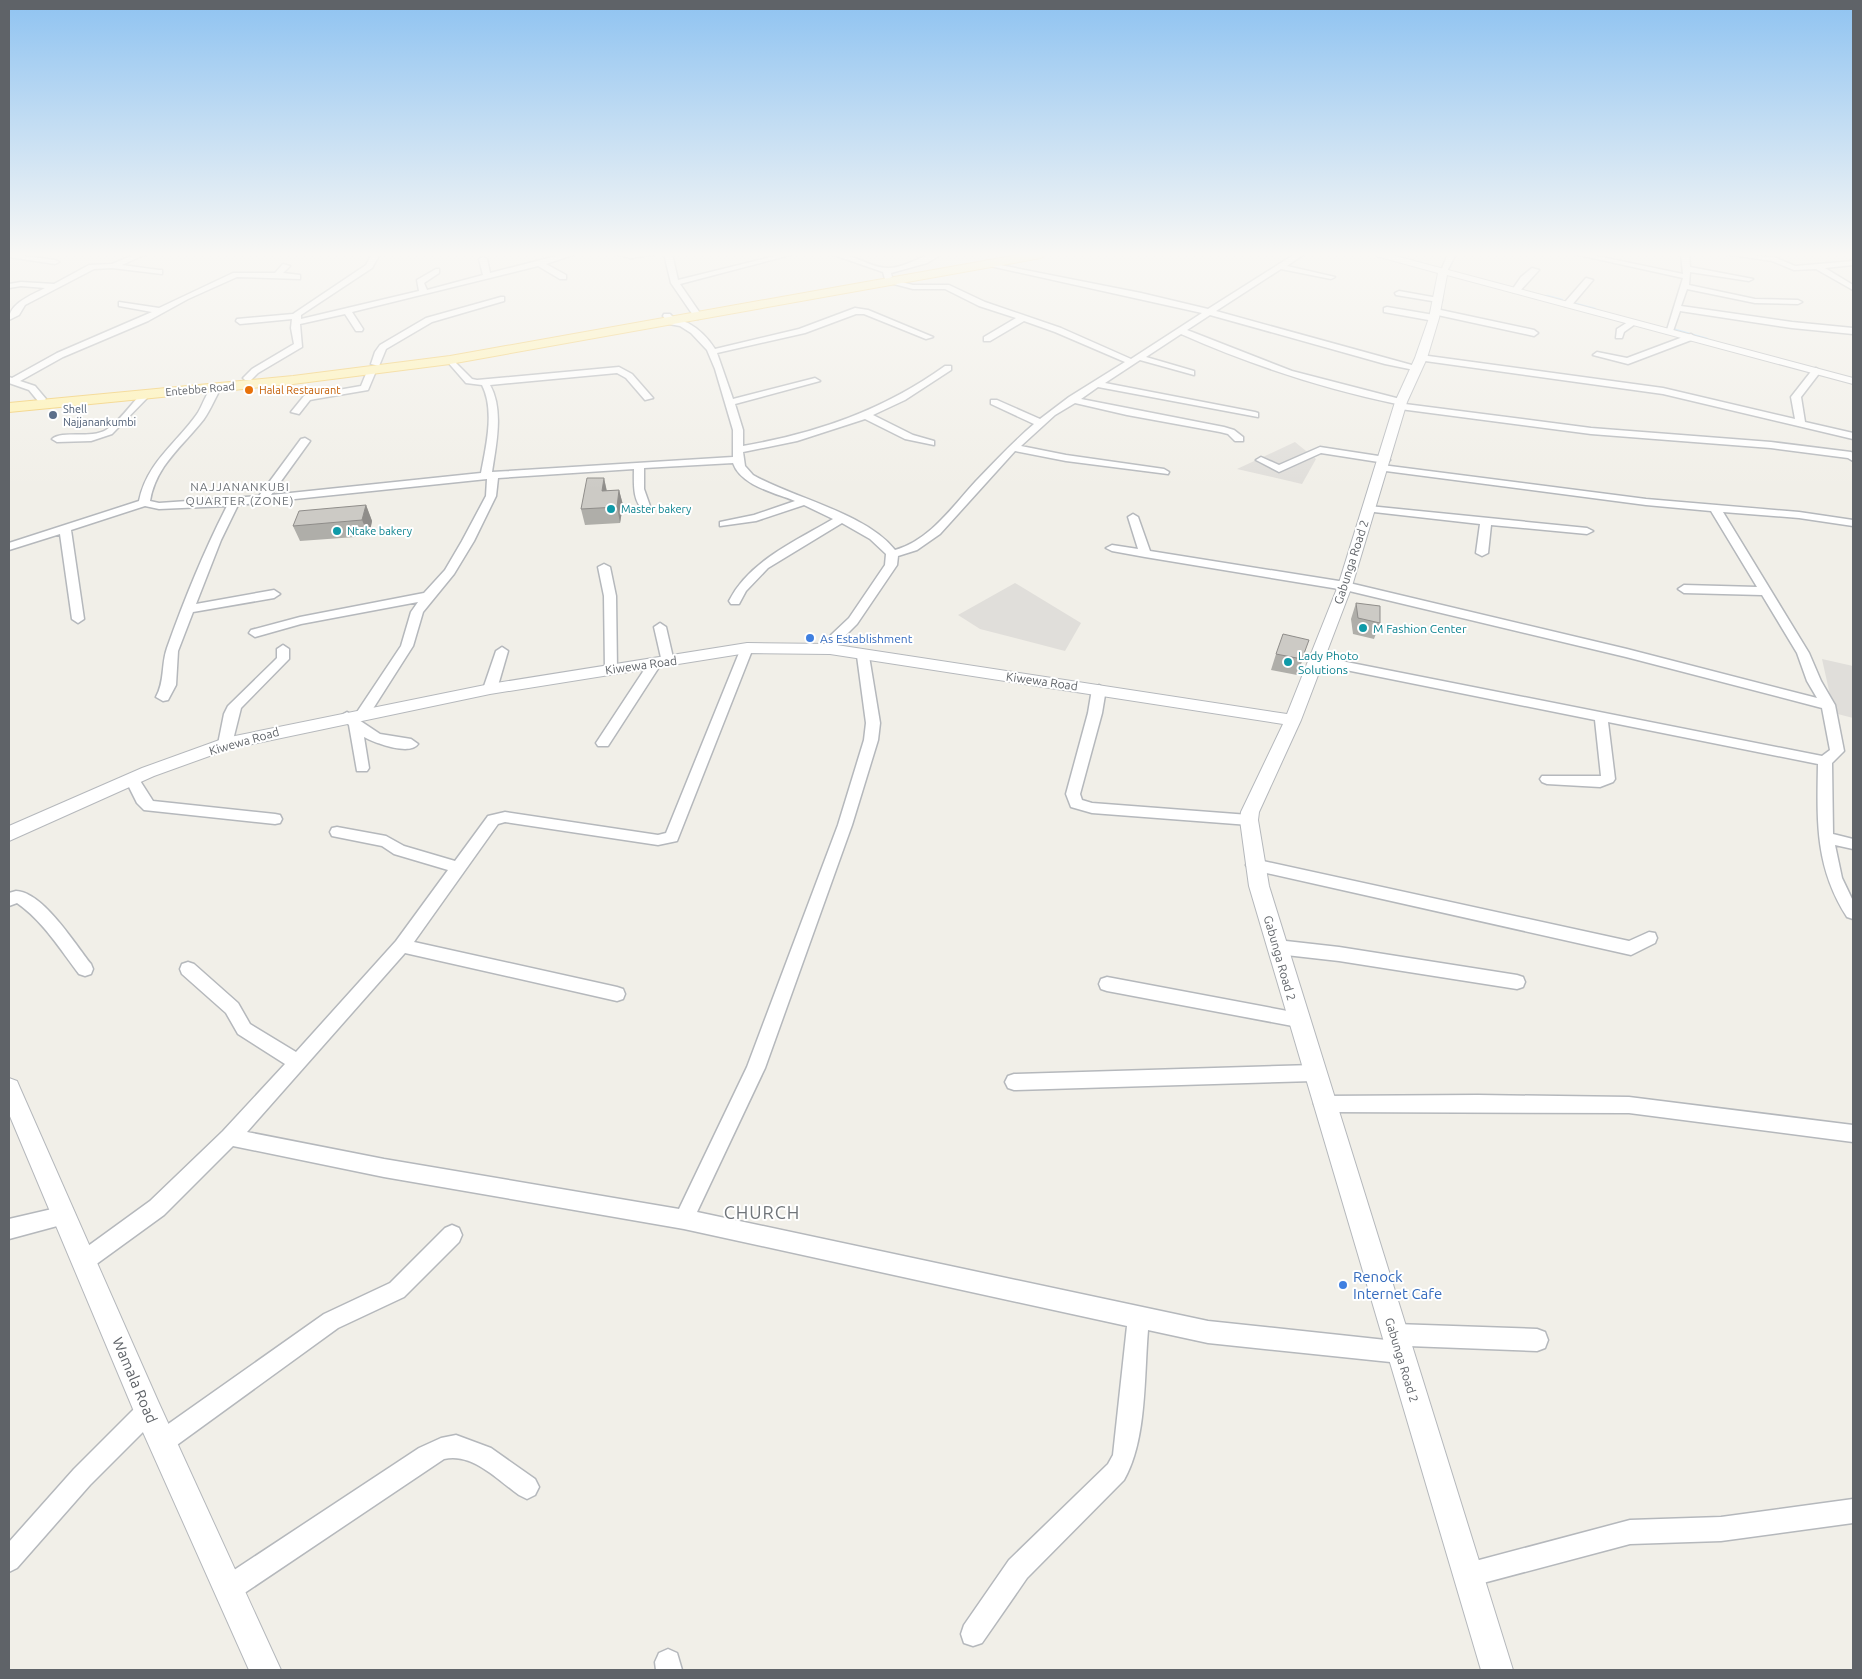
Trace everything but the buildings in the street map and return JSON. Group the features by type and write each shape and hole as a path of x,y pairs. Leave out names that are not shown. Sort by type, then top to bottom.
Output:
{"main road":[{"name":"Entebbe Road","path":"9,408 216,388 374,367 586,332"},
{"name":"Entebbe Road","path":"9,402 450,360 598,332"}],"street":[{"path":"11,380 60,355 112,332"},
{"path":"248,378 254,371 299,345 298,332"},
{"path":"296,412 307,398 365,388 379,352 383,347 408,332"},
{"path":"695,332 712,352 738,430 738,455 742,470 753,479 841,520 879,541 892,554"},
{"path":"712,352 796,332"},
{"path":"915,332 929,338"},
{"path":"987,339 998,332"},
{"path":"1062,332 1135,359 1191,373"},
{"path":"892,554 913,548 936,532 1013,447 1072,399 1179,332"},
{"path":"1184,332 1231,354 1273,369 1347,391 1401,404 1592,431 1771,444 1851,455 1853,458"},
{"path":"1288,332 1347,352 1419,363 1663,390 1801,425 1853,436"},
{"name":"Gabunga Road 2","path":"1429,332 1419,363 1401,404 1344,586 1293,720 1253,805 1249,820 1254,865 1298,1020 1497,1670"},
{"path":"1674,332 1853,381"},
{"path":"1814,332 1815,339"},
{"path":"1597,355 1628,361 1691,337"},
{"path":"450,360 469,381 485,383 619,370 629,376 648,398"},
{"path":"9,547 144,503 159,506 262,500 490,475 639,465 738,455 796,438 863,414 898,398 948,368"},
{"path":"1801,425 1796,397 1816,371"},
{"path":"11,380 32,388 41,399"},
{"path":"728,403 815,381"},
{"path":"362,768 355,717 408,646 415,617 428,596 450,572 468,542 491,496 492,391 485,383"},
{"path":"1096,384 1255,415"},
{"path":"144,503 149,479 175,444 202,414 216,388"},
{"path":"57,439 91,438 109,432 145,394"},
{"path":"1072,399 1124,413 1221,429 1231,432 1239,439"},
{"path":"994,402 1041,423"},
{"path":"863,414 909,437 930,443"},
{"path":"262,500 304,441"},
{"path":"1013,447 1066,458 1164,472"},
{"path":"1261,460 1279,469 1320,450 1383,464 1646,502 1799,515 1853,523"},
{"path":"639,465 639,489 645,506"},
{"path":"163,697 170,679 172,651 190,609 215,540 234,502"},
{"path":"724,524 756,518 804,502"},
{"path":"1715,508 1803,653 1814,681 1828,705 1837,751 1825,761"},
{"path":"1369,509 1587,531"},
{"path":"1133,516 1145,554"},
{"path":"735,601 741,589 764,566 841,520"},
{"path":"1482,553 1486,520"},
{"path":"65,529 78,619"},
{"path":"1112,548 1344,586 1627,653 1828,705"},
{"path":"830,649 835,638 852,621 891,565 892,554"},
{"path":"604,567 610,596 611,670"},
{"path":"1684,589 1764,591"},
{"path":"190,609 274,594"},
{"path":"255,633 320,617 428,596"},
{"path":"603,743 661,663 660,627"},
{"path":"84,1260 157,1208 230,1137 402,946 489,823 498,818 580,827 658,840 672,837 747,648"},
{"name":"Kiwewa Road","path":"9,834 132,779 225,744 490,689 747,648 830,649 863,656 1099,689 1293,720"},
{"path":"225,744 233,709 277,666 284,654 283,649"},
{"path":"490,689 502,651"},
{"path":"684,1219 756,1068 778,1013 845,826 871,740 873,723 863,656"},
{"path":"1316,660 1825,761"},
{"path":"1099,689 1095,713 1073,794 1076,803 1092,808 1249,820"},
{"path":"355,717 386,743 411,744"},
{"path":"1547,779 1600,782 1608,779 1601,717"},
{"path":"1825,761 1826,838 1829,859 1843,899 1853,913"},
{"path":"132,779 142,800 149,806 275,819"},
{"path":"337,832 386,841 399,850 458,868"},
{"path":"1826,838 1853,844"},
{"path":"1254,865 1631,948 1648,938"},
{"path":"9,900 16,897 23,898 44,918 84,969"},
{"path":"402,946 506,971 616,994"},
{"path":"1277,947 1339,954 1517,982"},
{"path":"188,968 232,1008 244,1029 297,1062"},
{"path":"1107,984 1298,1020"},
{"path":"1014,1082 1314,1073"},
{"name":"Wamala Road","path":"9,1088 148,1411 265,1670"},
{"path":"1324,1104 1478,1103 1629,1105 1853,1134"},
{"path":"230,1137 384,1168 684,1219 1208,1332 1397,1344 1537,1340"},
{"path":"9,1229 65,1215"},
{"path":"162,1442 331,1321 396,1290 452,1235"},
{"path":"973,1634 1018,1570 1116,1472 1124,1458 1128,1436 1138,1318"},
{"path":"9,1560 76,1484 148,1411"},
{"path":"228,1589 427,1456 443,1448 469,1448 527,1487"},
{"path":"1468,1575 1630,1532 1722,1528 1853,1512"}],"shaded area":[{"path":"1295,442 1316,459 1302,484 1237,469"},
{"path":"1015,583 1081,623 1065,651 980,629 958,615"},
{"path":"1822,659 1853,666 1853,718 1834,713"}],"waterway":[{"path":"1684,332 1707,339"}],"place":[{"name":"Halal Restaurant","path":"249,390"},
{"name":"Shell Najjanankumbi","path":"53,415"},
{"name":"Master bakery","path":"611,509"},
{"name":"Ntake bakery","path":"337,531"},
{"name":"M Fashion Center","path":"1363,628"},
{"name":"As Establishment","path":"810,638"},
{"name":"Lady Photo Solutions","path":"1288,662"},
{"name":"Renock Internet Cafe","path":"1343,1285"}],"district":[{"name":"NAJJANANKUBI QUARTER (ZONE)","path":"240,493"},
{"name":"CHURCH","path":"762,1212"}]}
